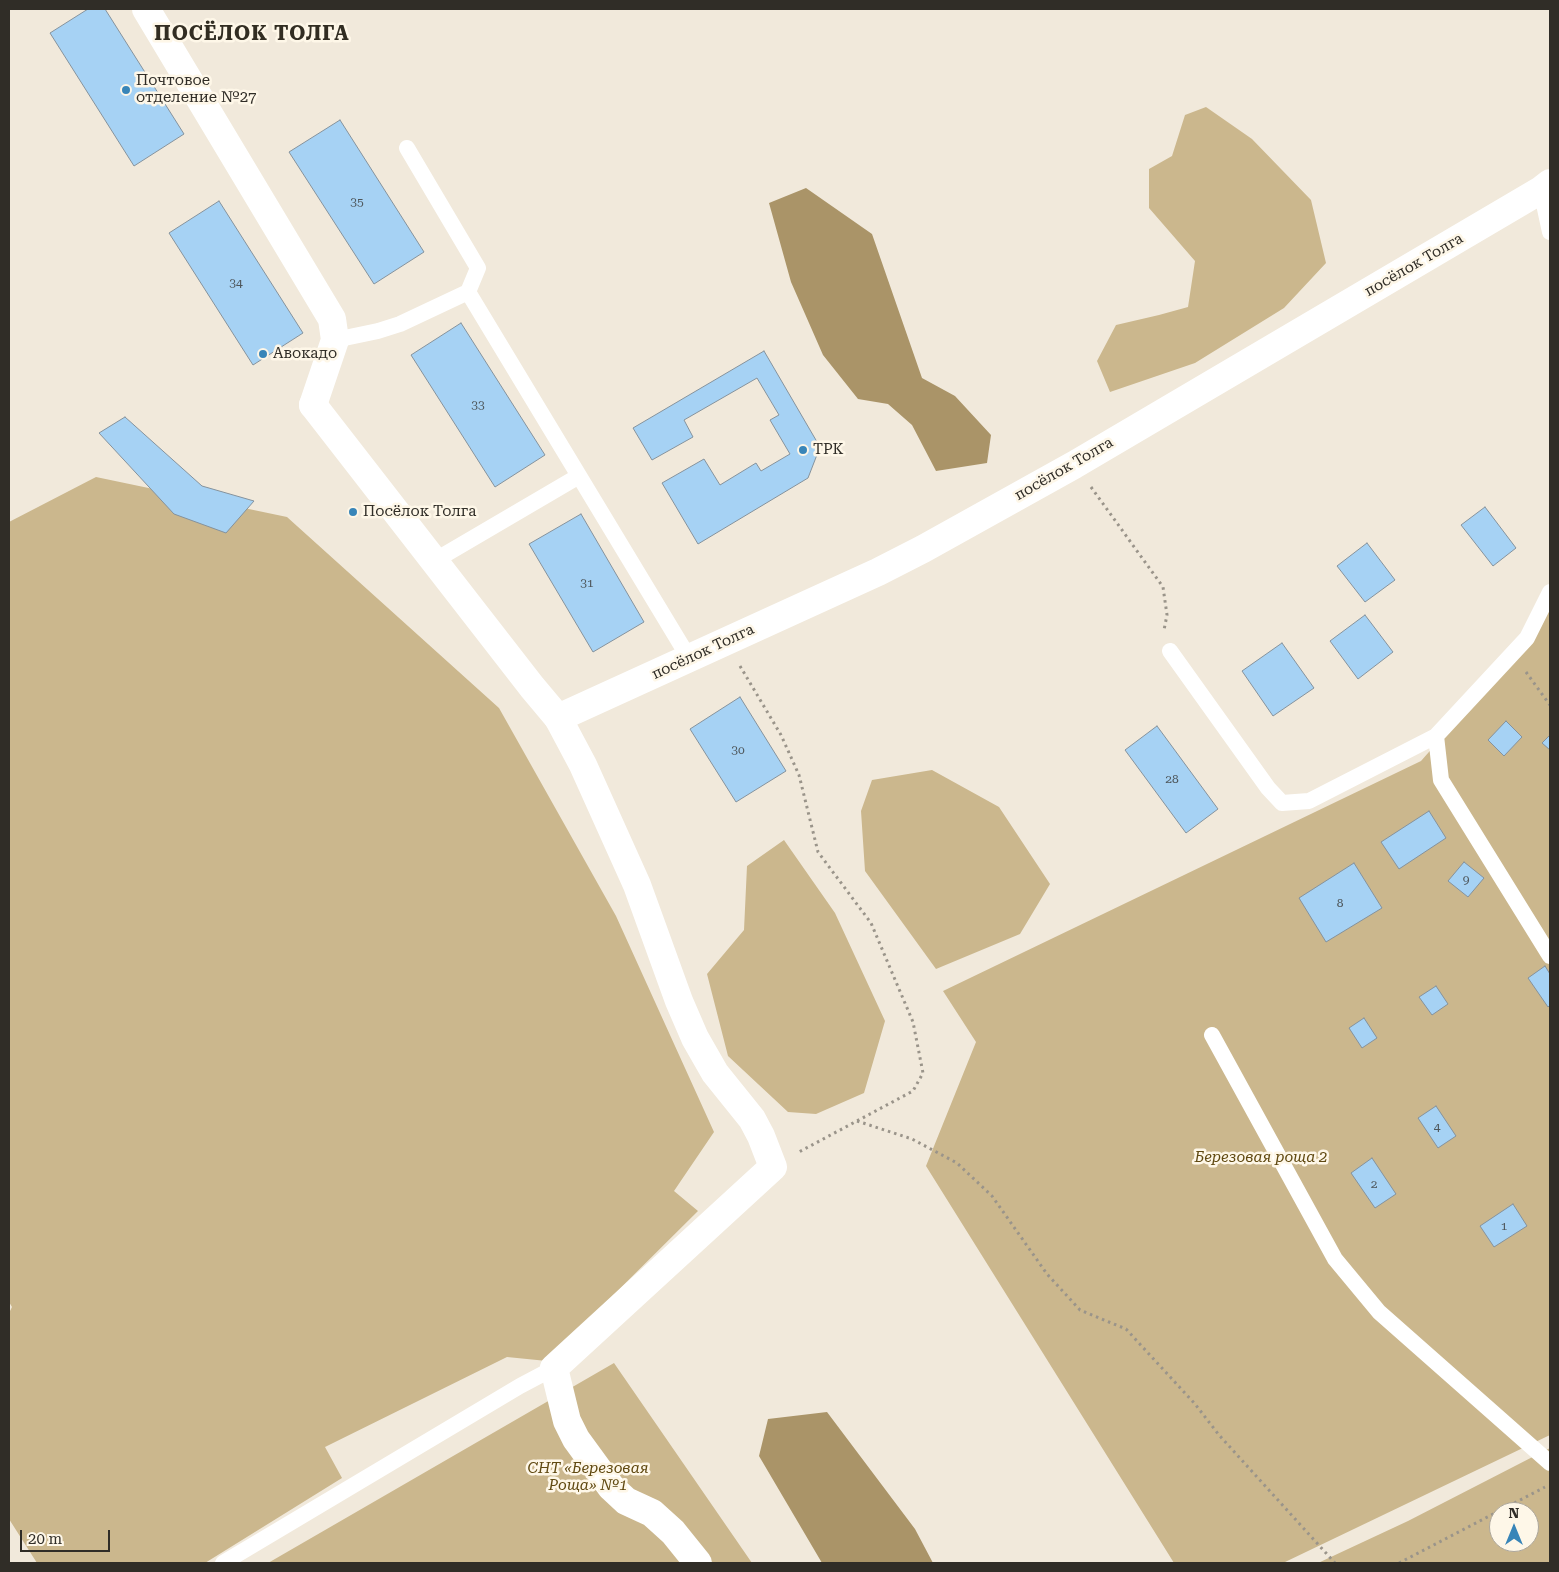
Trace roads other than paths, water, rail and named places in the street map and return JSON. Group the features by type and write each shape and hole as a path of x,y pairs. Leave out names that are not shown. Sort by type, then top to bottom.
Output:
{"street":[{"path":"146,9 332,319 335,340 313,405 558,718 583,765 637,885 679,1001 695,1038 715,1073 752,1119 761,1136 772,1167 554,1368 567,1421 576,1439 599,1471 611,1487 626,1501 652,1513 673,1532 698,1563"},
{"name":"посёлок Толга","path":"558,718 878,572 1074,465 1545,186"}],"lane":[{"path":"335,340 378,331 400,324 468,292 478,268 407,148"},
{"path":"1545,186 1550,232"},
{"path":"468,292 689,658"},
{"path":"434,561 579,476"},
{"path":"1170,651 1268,788 1282,803 1309,801 1436,736 1527,638 1550,592"},
{"path":"1436,736 1441,780 1550,956"},
{"path":"1212,1035 1335,1259 1379,1312 1550,1463"},
{"path":"223,1563 511,1391 554,1368"}],"place":[{"name":"Почтовое отделение №27","path":"126,90"},
{"name":"Авокадо","path":"263,354"},
{"name":"ТРК","path":"803,450"},
{"name":"Посёлок Толга","path":"353,512"}],"district":[{"name":"ПОСЁЛОК ТОЛГА","path":"252,34"}],"park label":[{"name":"Березовая роща 2","path":"1261,1158"},
{"name":"СНТ «Березовая Роща» №1","path":"588,1478"}]}
